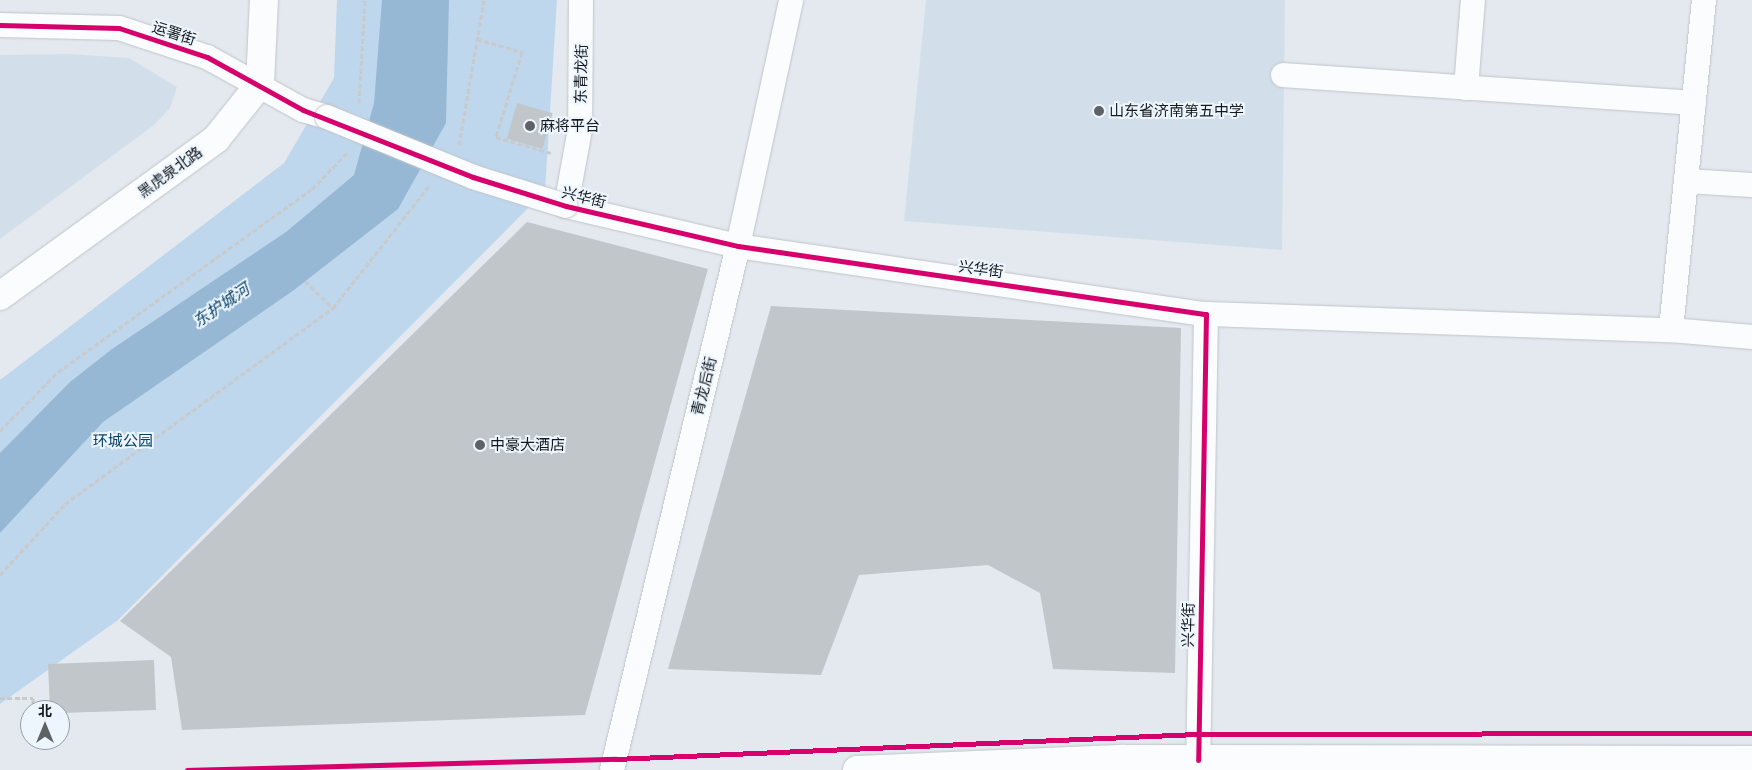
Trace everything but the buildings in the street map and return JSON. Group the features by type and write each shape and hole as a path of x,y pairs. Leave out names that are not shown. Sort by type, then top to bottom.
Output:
{"main road":[{"path":"260,84 264,0"},
{"name":"黑虎泉北路","path":"0,296 216,138 260,84"},
{"path":"857,770 1124,759 1752,760"}],"street":[{"name":"东青龙街","path":"566,206 580,129 581,0"},
{"name":"青龙后街","path":"612,770 738,246 791,0"},
{"path":"1466,88 1473,0"},
{"path":"1671,330 1704,0"},
{"name":"运署街","path":"0,25 119,28 207,57 260,84 303,110 327,117"},
{"path":"1284,75 1694,103"},
{"name":"兴华街","path":"327,117 473,177 566,206 738,246 1206,314 1198,760"},
{"path":"1686,181 1752,185"},
{"path":"1206,314 1671,330 1752,337"}],"path":[{"path":"357,113 365,0"},
{"path":"459,148 484,0"},
{"path":"477,39 522,52 496,137 575,160"},
{"path":"0,431 58,372 312,189 352,148"},
{"path":"0,575 65,504 334,308 435,178"},
{"path":"305,281 334,308"},
{"path":"0,698 33,698 33,700"}],"shaded area":[{"name":"山东省济南第五中学","path":"926,0 1285,0 1282,250 904,221"},
{"path":"69,54 129,58 177,87 170,108 154,125 0,239 0,55"}],"green space":[{"name":"环城公园","path":"337,0 557,0 545,191 118,620 0,704 0,380 284,163 334,78"}],"water":[{"name":"东护城河","path":"382,0 449,0 446,123 398,209 294,290 103,422 0,533 0,453 70,382 112,349 286,232 354,175 374,103"}],"cycle path":[{"path":"0,25 119,28 207,57 303,110 473,177 566,206 738,246 1206,314 1198,760"},
{"path":"187,770 615,759 1197,734 1752,733"}],"place":[{"name":"山东省济南第五中学","path":"1099,111"},
{"name":"麻将平台","path":"530,126"},
{"name":"中豪大酒店","path":"480,445"}]}
